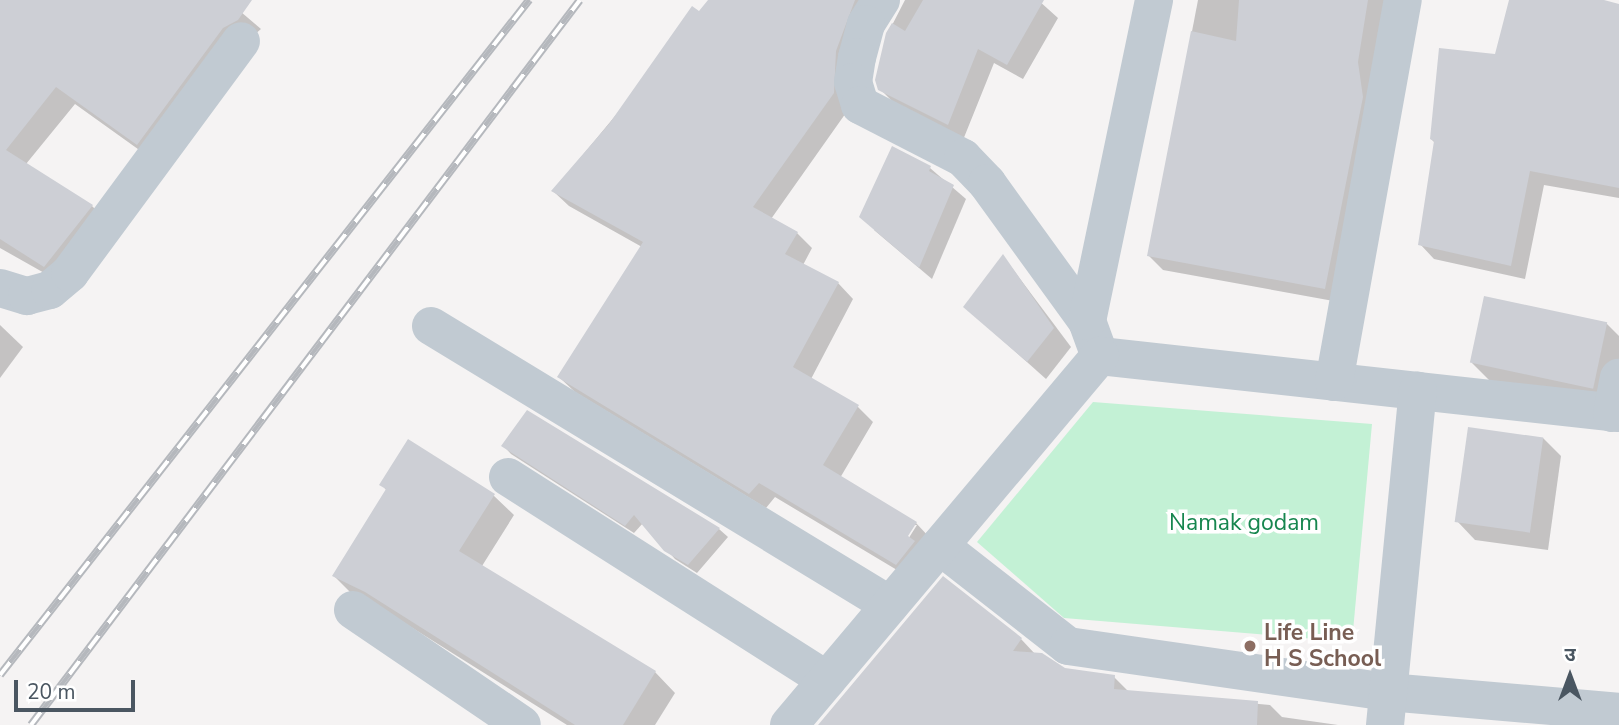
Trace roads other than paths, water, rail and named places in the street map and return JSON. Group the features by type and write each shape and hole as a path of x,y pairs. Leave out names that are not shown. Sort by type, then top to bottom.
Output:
{"street":[{"path":"881,0 866,24 857,57 853,82 860,105 963,158 987,183 1087,321 1100,356"},
{"path":"1087,321 1154,0"},
{"path":"1334,383 1403,0"},
{"path":"0,288 27,296 50,290 70,273 241,41"},
{"path":"431,326 890,605"},
{"path":"1100,356 1418,391 1616,401"},
{"path":"789,725 1100,356"},
{"path":"1387,708 1418,391"},
{"path":"508,477 827,680"},
{"path":"940,546 1068,646 1387,708 1619,712"},
{"path":"353,610 522,725"}],"railway":[{"path":"0,675 529,0"},
{"path":"31,725 580,0"}],"place":[{"name":"Life Line H S School","path":"1250,646"}],"park label":[{"name":"Namak godam","path":"1244,523"}]}
